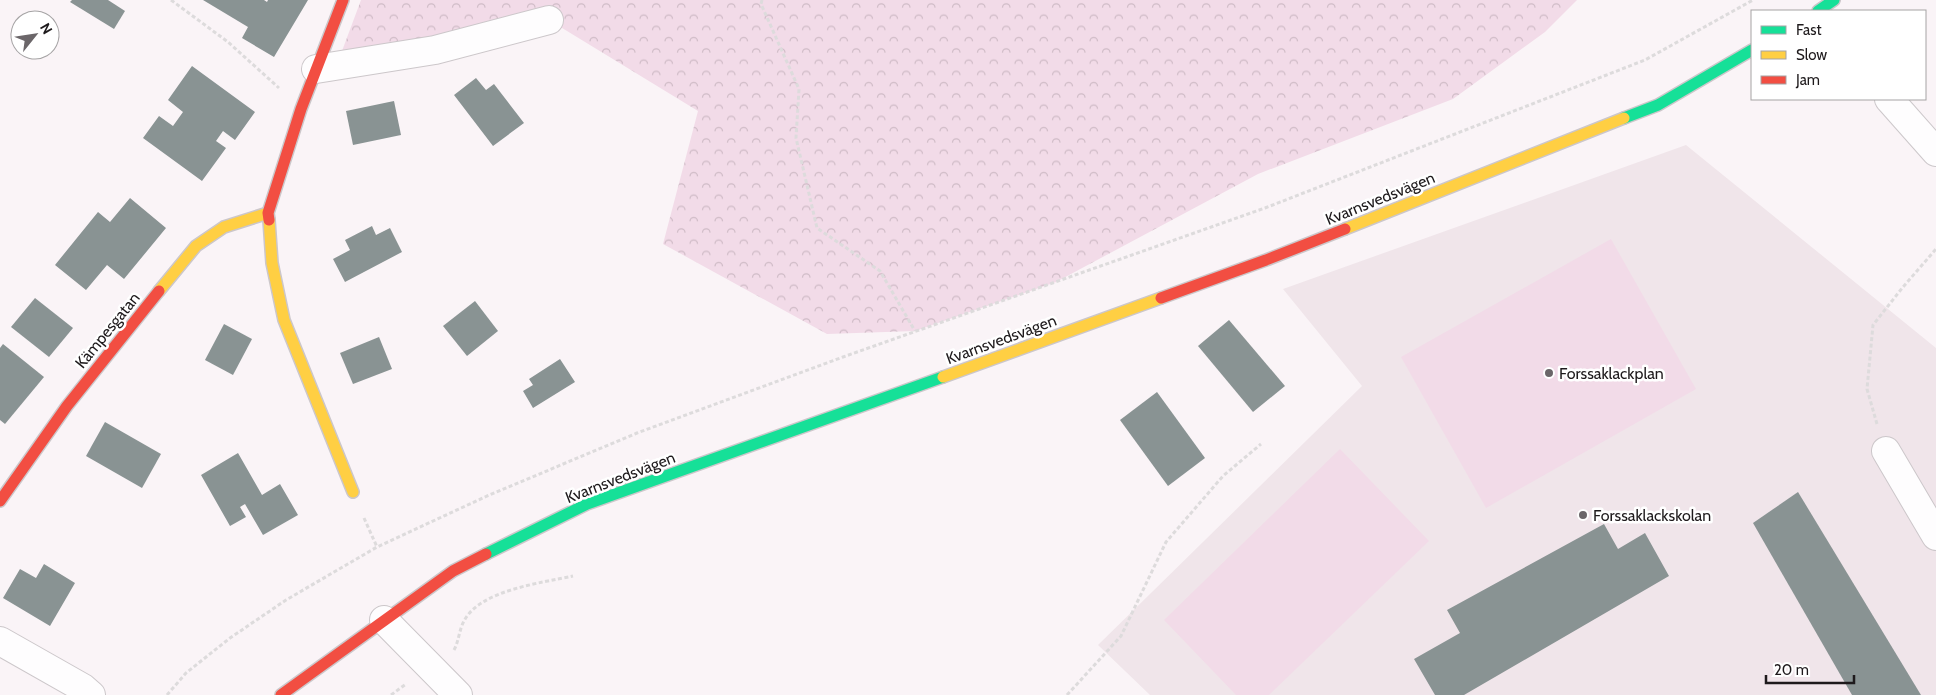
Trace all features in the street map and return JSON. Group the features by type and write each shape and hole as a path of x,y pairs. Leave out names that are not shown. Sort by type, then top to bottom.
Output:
{"street":[{"path":"343,0 301,109 268,213 272,263 284,320 353,492"},
{"path":"316,68 434,50 548,20"},
{"name":"Kvarnsvedsvägen","path":"281,695 453,571 587,504 759,444 1275,257 1658,105 1751,51"},
{"path":"1890,100 1936,152"},
{"name":"Kämpesgatan","path":"0,501 67,406 196,246 224,227 268,213"},
{"path":"1886,451 1936,536"},
{"path":"384,620 458,695"},
{"path":"0,641 83,688 91,695"}],"path":[{"path":"171,0 228,42 301,109"},
{"path":"762,0 762,4 799,89 796,138 817,228 880,271 915,332"},
{"path":"168,695 186,673 230,638 286,600 377,547 488,496 636,433 1265,208 1645,60 1753,0"},
{"path":"1886,451 1866,388 1873,326 1936,249"},
{"path":"1067,695 1121,636 1166,542 1223,476 1262,444"},
{"path":"431,667 456,649 458,634 464,619 476,606 500,594 573,576"}],"shaded area":[{"name":"Forssaklackskolan","path":"1686,145 1936,348 1936,695 1150,695 1098,645 1362,386 1283,289"}],"green space":[{"path":"361,0 1577,0 1545,32 1453,99 1258,174 1056,282 915,331 827,334 663,244 698,111 549,20 342,51"},
{"name":"Forssaklackplan","path":"1611,239 1696,389 1486,508 1401,357"},
{"path":"1340,449 1429,541 1269,695 1236,695 1164,620"}],"building":[{"path":"72,0 108,0 125,11 114,29 70,2"},
{"path":"203,0 264,0 267,2 268,0 308,0 274,57 242,38 248,27"},
{"path":"192,66 255,112 235,140 223,131 216,141 226,148 202,181 143,138 159,116 173,126 183,112 168,100"},
{"path":"476,78 486,90 494,84 524,123 493,146 454,95"},
{"path":"394,101 401,135 353,145 346,111"},
{"path":"130,198 166,228 124,279 107,265 86,290 55,265 98,212 110,222"},
{"path":"372,226 376,235 390,228 402,252 345,282 333,259 350,250 345,240"},
{"path":"35,298 73,328 49,357 11,327"},
{"path":"475,301 498,331 467,356 443,326"},
{"path":"1229,320 1285,386 1253,412 1198,346"},
{"path":"224,324 252,339 233,375 205,360"},
{"path":"379,337 392,369 353,384 340,353"},
{"path":"3,344 44,377 5,424 0,420 0,348"},
{"path":"560,359 575,382 533,408 523,391 533,385 529,379"},
{"path":"1157,392 1205,458 1168,486 1120,420"},
{"path":"105,422 161,454 142,488 86,456"},
{"path":"238,453 262,495 280,484 298,515 263,535 245,504 240,507 246,517 230,526 201,475"},
{"path":"1798,492 1921,695 1852,695 1753,523"},
{"path":"1604,524 1618,549 1645,533 1669,576 1464,695 1435,695 1414,659 1460,633 1447,610"},
{"path":"44,564 75,583 50,626 3,598 20,569 36,578"}],"traffic: fast":[{"path":"1819,10 1834,0"},
{"path":"1624,118 1658,105 1751,51"},
{"path":"486,554 587,504 943,377"}],"traffic: slow":[{"path":"1345,229 1624,118"},
{"path":"159,291 196,246 224,227 268,213"},
{"path":"269,220 272,263 284,320 353,492"},
{"path":"943,377 1161,298"}],"traffic: jam":[{"path":"269,220 268,213 301,109 343,0"},
{"path":"1161,298 1345,229"},
{"path":"0,501 67,406 159,291"},
{"path":"281,695 453,571 486,554"}],"place":[{"name":"Forssaklackplan","path":"1549,373"},
{"name":"Forssaklackskolan","path":"1583,515"}]}
